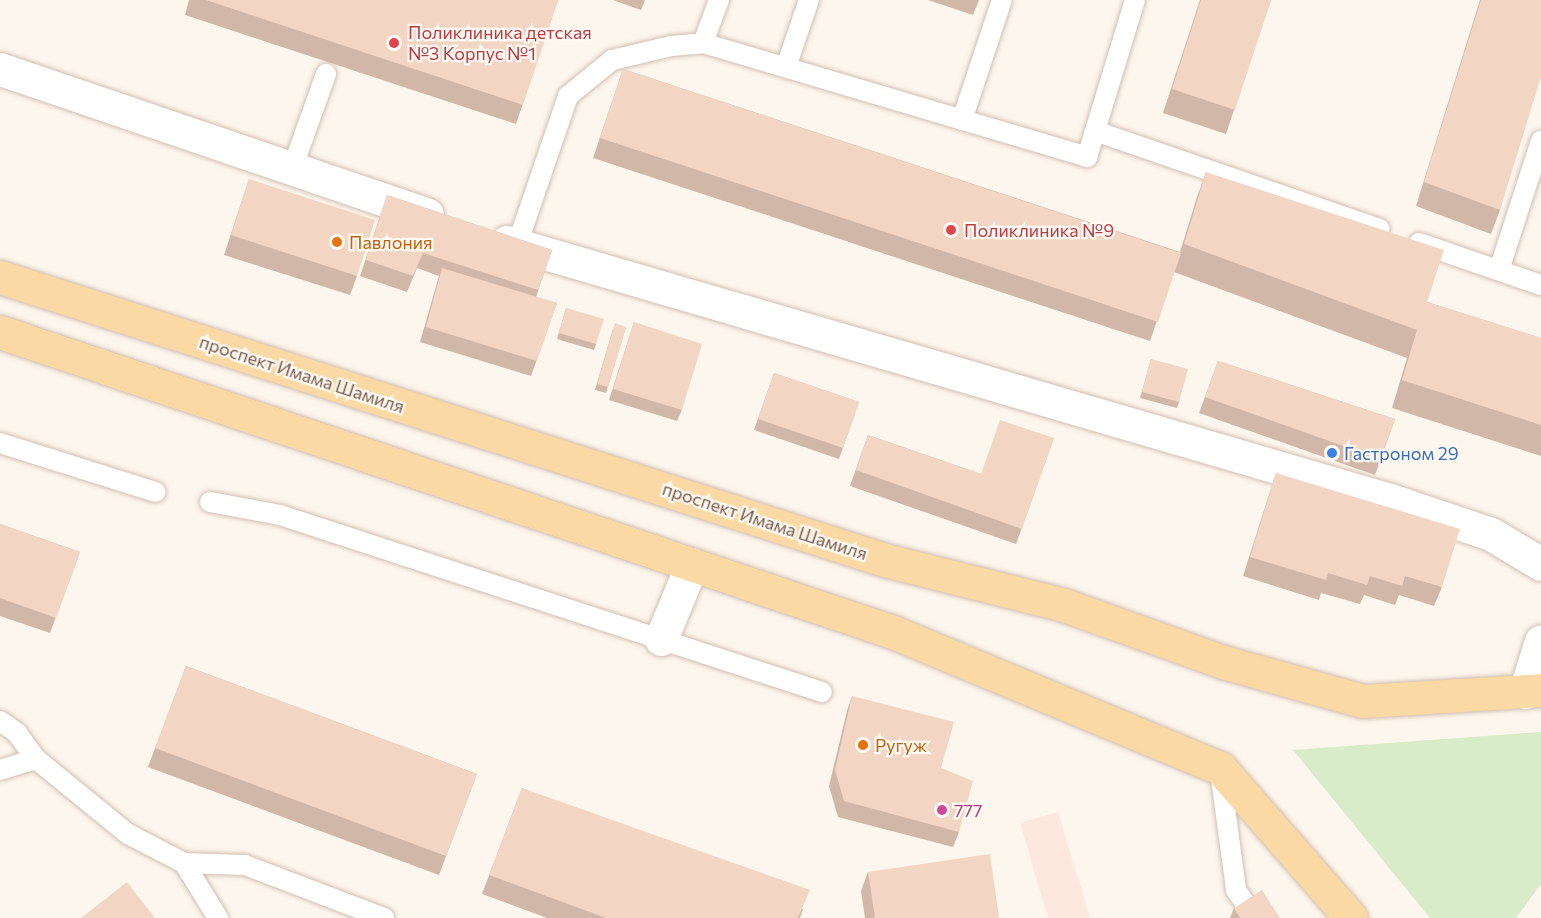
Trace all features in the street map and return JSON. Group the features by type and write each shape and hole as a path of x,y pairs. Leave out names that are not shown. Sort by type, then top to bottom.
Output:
{"main road":[{"name":"проспект Имама Шамиля","path":"0,277 885,560 1064,605 1223,662 1352,698 1363,700 1533,691"},
{"path":"0,332 893,632 1220,768 1351,918"}],"street":[{"path":"0,69 517,245 1393,501 1491,534 1541,564"},
{"path":"661,639 692,564"},
{"path":"1533,691 1541,640"}],"lane":[{"path":"703,43 719,0"},
{"path":"786,67 809,0"},
{"path":"962,120 1002,0"},
{"path":"517,245 567,96 612,60 671,46 703,43 1087,157 1135,0"},
{"path":"292,169 326,74"},
{"path":"1095,131 1541,285"},
{"path":"1499,270 1541,141"},
{"path":"0,443 155,492"},
{"path":"210,502 280,515 822,692"},
{"path":"0,721 16,733 36,759 128,834 184,863 245,865 384,918"},
{"path":"0,770 36,759"},
{"path":"1220,768 1236,890 1248,908"},
{"path":"184,863 218,918"}],"shaded area":[{"path":"1058,812 1090,918 1048,918 1020,823"}],"green space":[{"path":"1541,732 1541,884 1516,918 1430,918 1293,750"}],"building":[{"path":"206,0 558,0 523,105"},
{"path":"1201,0 1271,0 1235,110 1172,89"},
{"path":"1481,0 1541,0 1541,77 1500,210 1424,182"},
{"path":"623,69 1181,253 1158,322 600,138"},
{"path":"1206,172 1444,250 1427,302 1541,338 1541,425 1402,380 1417,330 1184,244"},
{"path":"249,179 375,220 357,276 231,235"},
{"path":"387,195 552,250 538,290 423,253 413,276 366,260"},
{"path":"442,268 557,303 537,361 426,327"},
{"path":"566,308 604,319 596,344 559,333"},
{"path":"634,322 702,344 682,410 613,389"},
{"path":"615,323 626,327 608,387 597,384"},
{"path":"1151,359 1188,369 1179,402 1142,392"},
{"path":"1218,361 1395,419 1380,459 1205,397"},
{"path":"774,373 859,402 843,448 758,419"},
{"path":"1000,420 1054,438 1022,529 856,470 868,435 981,474"},
{"path":"1276,473 1460,529 1442,587 1405,576 1402,586 1370,576 1367,585 1328,573 1326,580 1250,557"},
{"path":"0,524 80,552 56,618 0,598"},
{"path":"186,666 477,774 446,856 155,748"},
{"path":"852,696 954,722 941,768 973,781 959,832 844,801 835,770"},
{"path":"522,788 810,890 798,918 606,918 489,875"},
{"path":"990,854 999,918 875,918 868,872"},
{"path":"127,882 155,918 81,918"},
{"path":"1262,890 1280,918 1240,918 1234,908"}],"place":[{"name":"Поликлиника детская №3 Корпус №1","path":"394,43"},
{"name":"Поликлиника №9","path":"951,230"},
{"name":"Павлония","path":"337,242"},
{"name":"Гастроном 29","path":"1332,453"},
{"name":"Ругуж","path":"863,745"},
{"name":"777","path":"942,810"}]}
